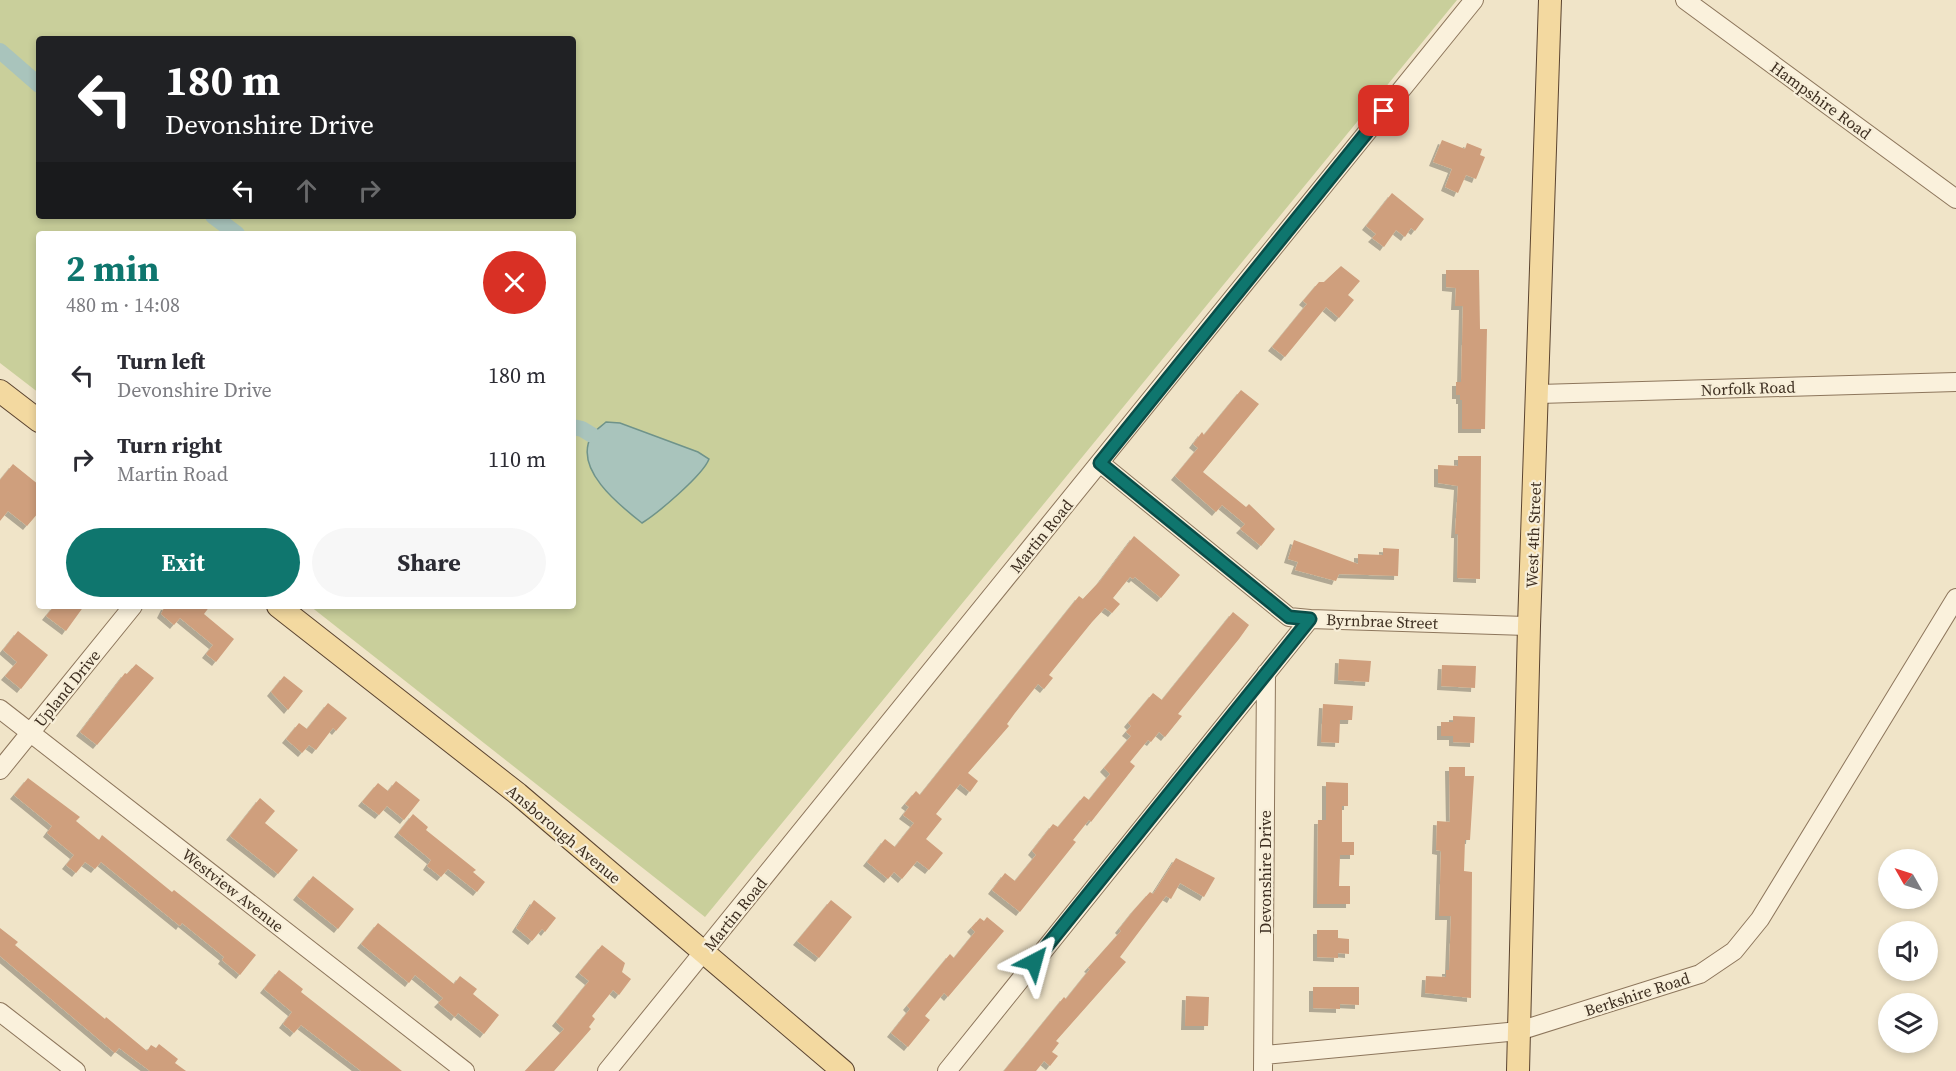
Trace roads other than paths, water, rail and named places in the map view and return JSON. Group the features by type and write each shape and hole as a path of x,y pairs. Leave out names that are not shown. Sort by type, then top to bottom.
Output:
{"main road":[{"name":"West 4th Street","path":"1518,1071 1529,626 1539,394 1550,0"},
{"path":"0,391 36,419"},
{"name":"Ansborough Avenue","path":"282,609 518,794 843,1071"}],"street":[{"name":"Martin Road","path":"607,1071 1474,0"},
{"name":"Hampshire Road","path":"1685,0 1956,199"},
{"name":"Norfolk Road","path":"1539,394 1956,382"},
{"path":"1100,463 1289,617 1310,619"},
{"name":"Berkshire Road","path":"1264,1063 1519,1031 1681,982 1700,974 1734,951 1760,919 1956,598"},
{"name":"Upland Drive","path":"0,770 131,609"},
{"name":"Byrnbrae Street","path":"947,1071 1310,619 1529,626"},
{"name":"Devonshire Drive","path":"1264,1063 1266,672"},
{"name":"Westview Avenue","path":"0,709 465,1071"},
{"path":"0,1012 76,1071"}],"water":[{"path":"606,422 620,423 698,452 709,459 689,484 669,503 642,523 601,485 588,460 587,448 592,435"}],"waterway":[{"path":"0,51 36,82"},
{"path":"217,219 233,231"},
{"path":"576,428 592,435"}]}
